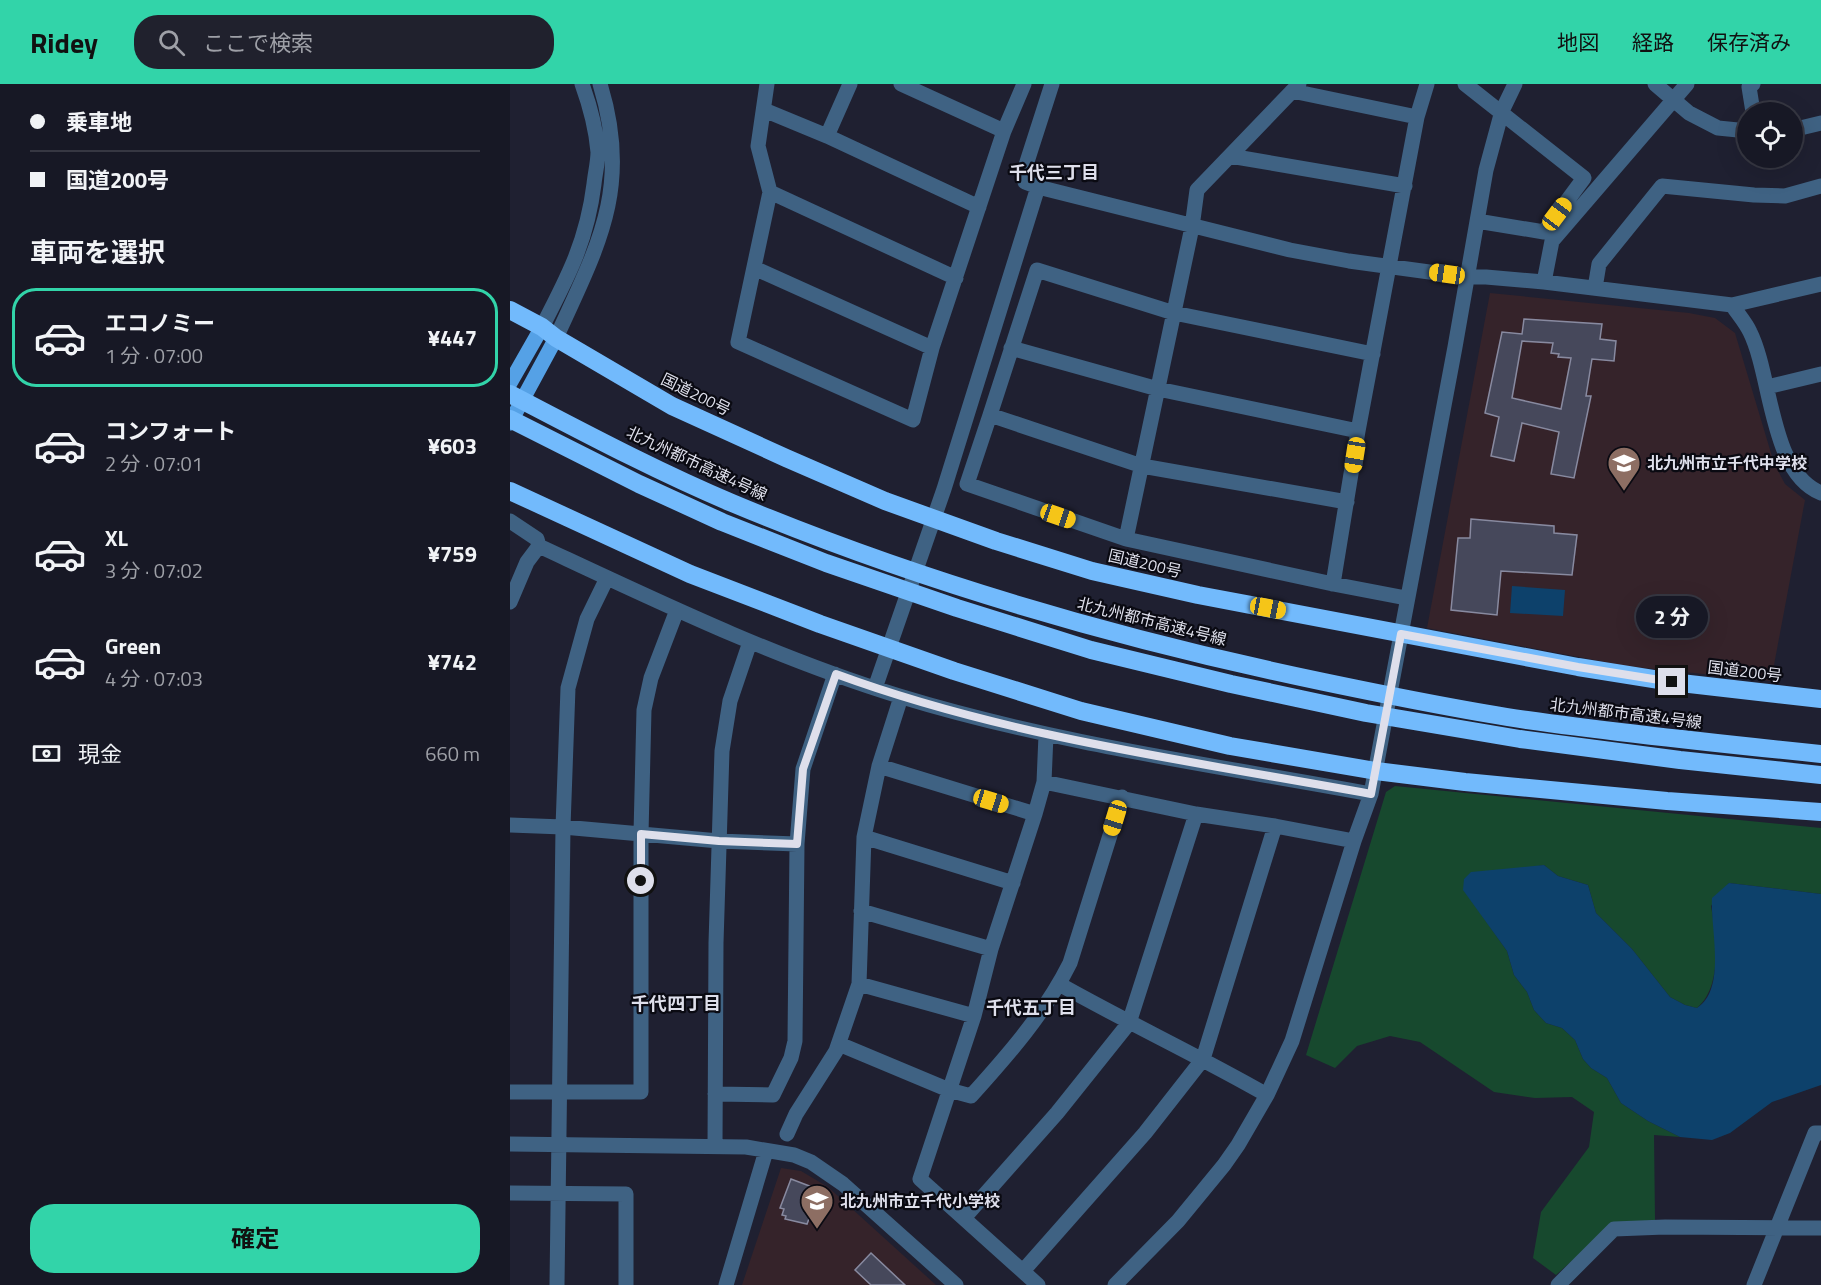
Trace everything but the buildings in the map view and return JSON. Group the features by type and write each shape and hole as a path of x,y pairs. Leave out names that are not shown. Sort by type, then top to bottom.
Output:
{"highway":[{"name":"国道200号","path":"510,310 672,406 885,501 996,541 1092,571 1198,595 1578,667 1672,682 1821,699"},
{"name":"北九州都市高速4号線","path":"510,394 730,502 834,543 966,589 1099,630 1247,666 1367,691 1524,719 1684,740 1821,754"},
{"path":"510,421 722,522 826,563 957,608 1091,650 1231,684 1509,737 1680,760 1821,775"},
{"path":"510,491 690,574 820,624 965,675 1082,711 1230,746 1376,771 1667,801 1821,812"}],"main road":[{"path":"510,383 549,333"},
{"path":"510,421 549,333"}],"street":[{"path":"549,333 567,279 582,244 591,208 598,153 591,109 582,84"},
{"path":"549,333 603,231 612,190 613,140 608,110 600,84"},
{"path":"767,84 758,146 770,192 738,342 913,420 932,348 1004,131 1024,84"},
{"path":"827,136 850,84"},
{"path":"901,84 1004,131"},
{"path":"1052,84 1025,168 1025,183 1038,187 1290,250 1466,277 1544,282 1732,305 1821,284"},
{"path":"1333,584 1358,431 1404,186 1417,117 1427,84"},
{"path":"1466,84 1584,178 1544,232 1477,221"},
{"path":"1115,1285 1178,1221 1224,1165 1267,1095 1292,1041 1354,841 1371,794 1486,170 1502,111 1515,84"},
{"path":"1654,84 1689,113 1719,128 1737,130"},
{"path":"1544,282 1552,241 1687,84"},
{"path":"1751,102 1749,87 1753,84"},
{"path":"1126,539 1192,227 1197,190 1295,88 1417,117"},
{"path":"764,110 827,136 979,207"},
{"path":"1803,127 1821,123"},
{"path":"1230,156 1404,186"},
{"path":"1595,288 1599,264 1662,186 1785,196 1821,186"},
{"path":"875,688 944,489 1038,187"},
{"path":"770,192 957,278"},
{"path":"754,268 932,348"},
{"path":"1373,354 1174,313 1036,270 967,484 1126,539 1406,598"},
{"path":"1732,305 1751,332 1776,424 1792,468 1810,489 1821,493"},
{"path":"1011,348 1158,389 1358,431"},
{"path":"1767,387 1821,374"},
{"path":"990,415 1142,466 1347,502"},
{"path":"510,521 537,539 539,546 677,610 750,642 901,697 1046,735 1371,794"},
{"path":"510,602 527,562 539,546"},
{"path":"556,1285 562,827 568,688 587,619 607,578"},
{"path":"510,1092 641,1092 641,834 644,710 651,678 677,610"},
{"path":"715,1147 722,751 730,701 750,642"},
{"path":"715,1094 773,1095 791,1058 795,1041 797,844 803,769 836,674"},
{"path":"788,1134 796,1114 836,1051 859,984 864,837 879,766 901,697"},
{"path":"1038,1285 920,1179 974,1016 991,949 1035,814 1044,782 1046,735"},
{"path":"879,766 1035,814"},
{"path":"1044,782 1196,814 1354,841"},
{"path":"839,1044 949,1090 971,1096 1017,1046 1059,984 1070,963 1122,797"},
{"path":"964,1218 1057,1113 1129,1023 1196,814"},
{"path":"510,825 562,827 719,841 797,844"},
{"path":"1023,1271 1145,1133 1203,1059 1275,826"},
{"path":"864,837 1013,883"},
{"path":"861,911 991,949"},
{"path":"859,984 974,1016"},
{"path":"1059,984 1267,1095"},
{"path":"1754,1285 1815,1133 1821,1132"},
{"path":"510,1143 746,1147 794,1155 811,1162 843,1184 956,1285"},
{"path":"726,1285 766,1151"},
{"path":"510,1192 626,1194 626,1285"},
{"path":"1558,1285 1614,1229 1821,1228"}],"shaded area":[{"name":"北九州市立千代中学校","path":"1490,293 1689,313 1715,318 1735,333 1774,463 1785,484 1805,500 1771,681 1626,666 1427,628"},
{"name":"北九州市立千代小学校","path":"781,1168 801,1171 828,1187 936,1285 742,1285"}],"green space":[{"path":"1395,786 1821,828 1821,894 1729,883 1711,906 1716,960 1711,987 1697,1008 1670,997 1632,949 1596,913 1588,885 1558,876 1544,865 1464,879 1464,890 1507,951 1514,975 1527,992 1534,1010 1546,1023 1562,1028 1575,1040 1583,1059 1591,1068 1607,1078 1621,1103 1648,1121 1680,1137 1654,1135 1655,1220 1584,1250 1556,1275 1533,1258 1541,1212 1589,1147 1594,1112 1572,1097 1535,1098 1494,1092 1420,1042 1390,1036 1357,1046 1335,1068 1306,1055 1386,792"}],"water":[{"path":"1512,586 1565,590 1563,616 1510,613"},
{"path":"1544,865 1558,876 1588,885 1596,913 1632,949 1670,997 1697,1008 1706,999 1712,987 1714,973 1712,898 1729,883 1821,894 1821,1085 1772,1102 1730,1133 1712,1140 1680,1137 1648,1121 1621,1103 1607,1078 1591,1068 1583,1059 1575,1040 1562,1028 1546,1023 1534,1010 1527,992 1514,975 1507,951 1463,890 1464,879 1471,872"}],"place":[{"name":"北九州市立千代中学校","path":"1624,492"},
{"name":"北九州市立千代小学校","path":"817,1230"}],"district":[{"name":"千代三丁目","path":"1054,173"},
{"name":"千代四丁目","path":"676,1004"},
{"name":"千代五丁目","path":"1031,1008"}],"route":[{"path":"641,881 641,834 719,841 797,844 803,769 836,674 901,697 1046,735 1371,794 1401,634 1672,682"}]}
